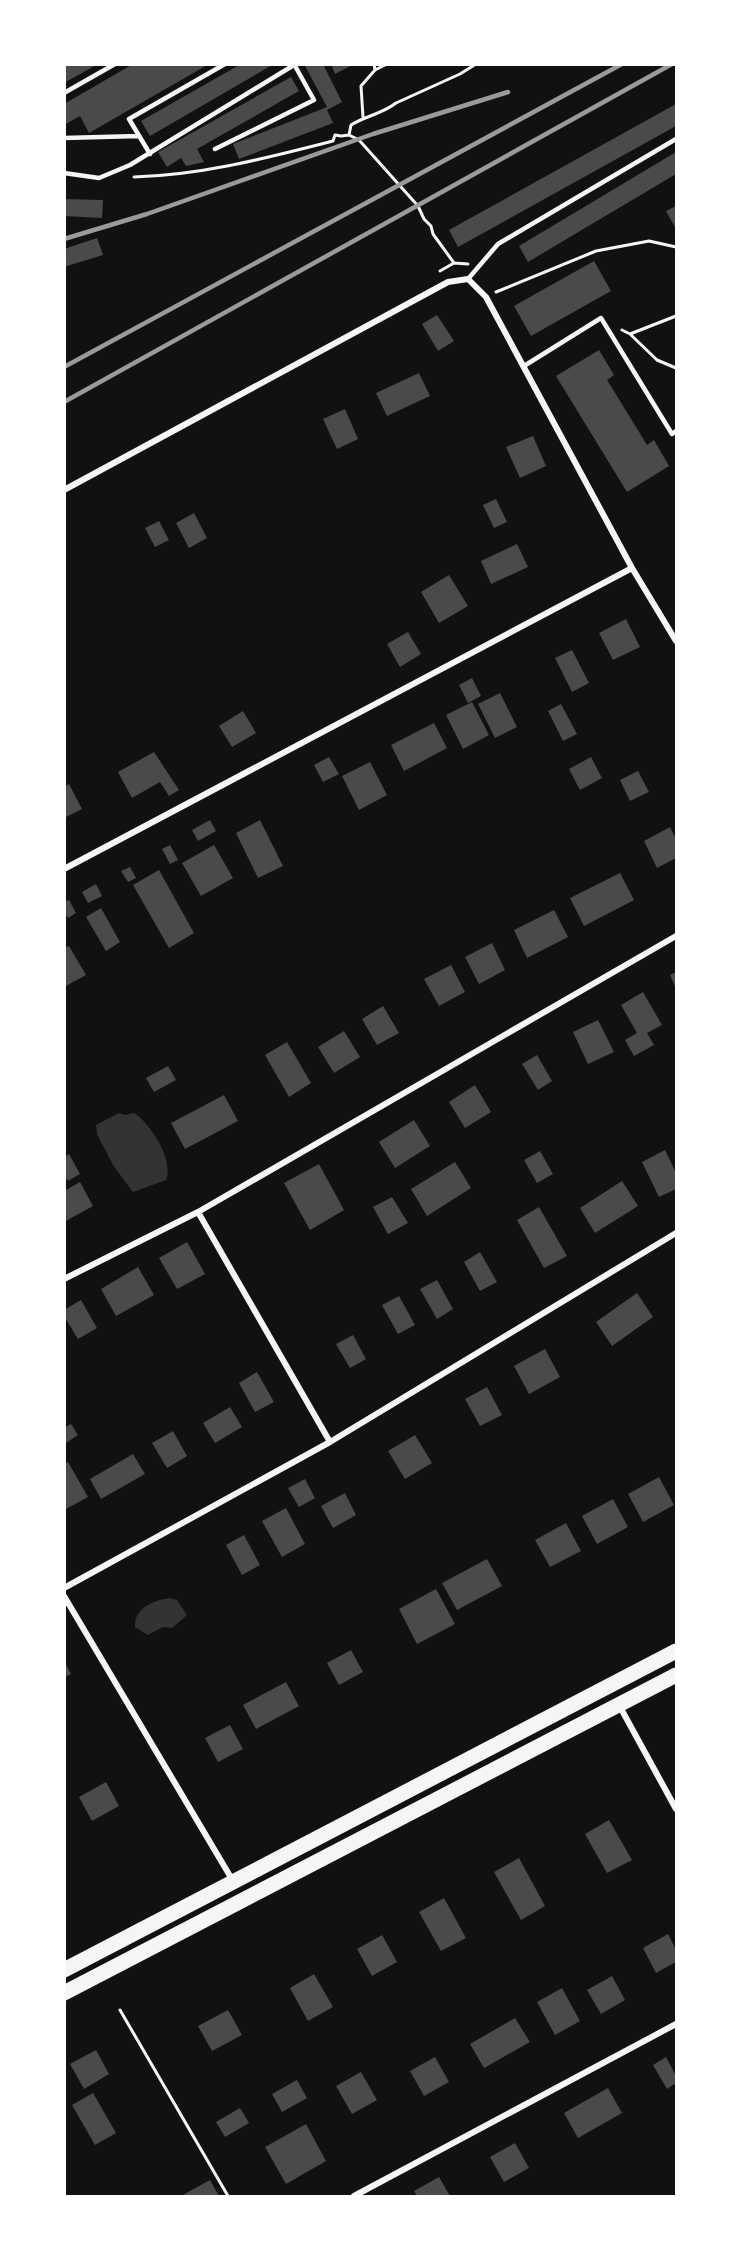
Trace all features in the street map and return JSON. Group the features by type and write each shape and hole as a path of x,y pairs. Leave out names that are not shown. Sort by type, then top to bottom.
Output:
{"main road":[{"path":"64,1970 676,1651"},
{"path":"64,1993 676,1675"}],"street":[{"path":"64,490 448,282 468,279 486,297 632,568 676,641"},
{"path":"64,869 632,568"},
{"path":"64,1279 198,1212 676,936"},
{"path":"198,1212 330,1442"},
{"path":"64,1588 330,1442 676,1233"},
{"path":"64,1596 233,1882"},
{"path":"619,1705 676,1809"},
{"path":"354,2196 676,2024"}],"lane":[{"path":"64,93 115,64"},
{"path":"150,154 129,119 225,64"},
{"path":"64,173 99,178 130,165 294,65 314,100 215,149"},
{"path":"64,138 139,136"},
{"path":"468,279 498,243 676,139"},
{"path":"524,366 601,318 672,434 676,431"}],"path":[{"path":"374,64 375,70"},
{"path":"363,117 361,86 375,70 387,64"},
{"path":"349,135 351,125 363,117 387,110 476,64"},
{"path":"130,177 161,176 231,167 333,141 335,135 349,135 358,140 418,206 424,219 431,226 433,234 454,263"},
{"path":"500,302 495,292 596,251 649,241 676,247"},
{"path":"433,275 454,263 466,264 476,269"},
{"path":"630,334 676,316"},
{"path":"601,318 630,334 657,360 676,368"},
{"path":"120,2010 228,2196"}],"shaded area":[{"path":"119,1113 125,1115 134,1113 154,1134 167,1163 166,1180 133,1192 113,1165 97,1134 96,1125"},
{"path":"170,1598 177,1600 187,1615 172,1628 163,1627 148,1635 135,1627 141,1610 152,1603"}],"building":[{"path":"64,64 98,64 64,83"},
{"path":"133,64 209,64 89,133 80,116 64,125 64,104"},
{"path":"241,64 274,64 150,136 141,121"},
{"path":"304,64 323,64 342,102 327,110 333,123 239,159 233,144 327,107"},
{"path":"331,64 354,64 335,74"},
{"path":"291,77 299,91 197,149 204,162 186,166 181,158 167,167 158,152"},
{"path":"676,104 676,126 458,247 449,230"},
{"path":"676,152 676,174 528,262 519,246"},
{"path":"64,199 103,200 102,218 64,216"},
{"path":"676,206 676,229 666,211"},
{"path":"97,238 103,255 64,267 64,249"},
{"path":"594,261 611,291 531,336 514,306"},
{"path":"437,315 454,341 438,351 422,324"},
{"path":"599,350 614,375 607,380 647,445 654,440 669,466 627,492 556,376"},
{"path":"419,373 430,396 387,416 376,393"},
{"path":"345,409 358,439 337,449 323,419"},
{"path":"533,436 546,466 520,478 506,447"},
{"path":"496,499 507,522 494,528 483,505"},
{"path":"194,513 207,538 189,548 176,523"},
{"path":"159,521 169,540 155,547 145,528"},
{"path":"517,544 528,567 491,584 481,561"},
{"path":"449,575 468,606 439,623 421,592"},
{"path":"626,619 640,647 613,660 599,633"},
{"path":"408,632 421,654 400,667 387,644"},
{"path":"572,650 589,683 572,692 555,658"},
{"path":"472,678 481,696 468,703 459,685"},
{"path":"500,693 517,727 495,738 478,704"},
{"path":"472,702 489,735 463,749 446,715"},
{"path":"561,704 577,734 563,741 548,711"},
{"path":"243,711 256,733 232,747 219,726"},
{"path":"434,723 447,748 404,771 391,745"},
{"path":"154,752 179,790 169,796 160,782 132,798 118,772"},
{"path":"329,757 339,774 323,782 314,765"},
{"path":"591,757 602,778 580,790 569,769"},
{"path":"370,762 387,795 359,810 342,776"},
{"path":"638,771 649,792 630,801 620,780"},
{"path":"69,784 82,809 64,818 64,787"},
{"path":"210,820 216,831 198,841 192,830"},
{"path":"260,820 283,866 258,878 236,833"},
{"path":"670,827 676,839 676,858 657,868 644,841"},
{"path":"170,845 178,860 170,864 162,849"},
{"path":"214,845 233,878 201,896 182,863"},
{"path":"130,867 136,878 128,882 121,871"},
{"path":"159,870 194,933 169,948 133,885"},
{"path":"620,873 634,900 584,926 570,898"},
{"path":"96,884 102,896 88,903 82,892"},
{"path":"69,900 76,913 68,918 64,912 64,902"},
{"path":"101,908 120,942 106,951 86,917"},
{"path":"554,910 568,937 527,958 514,930"},
{"path":"492,943 505,970 479,984 465,957"},
{"path":"69,946 86,975 64,987 64,948"},
{"path":"451,965 465,992 439,1006 424,979"},
{"path":"676,972 676,989 670,975"},
{"path":"643,992 662,1025 647,1033 654,1045 634,1056 625,1040 637,1033 621,1005"},
{"path":"383,1006 399,1033 377,1045 362,1019"},
{"path":"598,1020 614,1052 588,1064 573,1032"},
{"path":"344,1031 360,1057 334,1073 318,1047"},
{"path":"287,1042 311,1083 289,1097 265,1055"},
{"path":"537,1055 552,1081 538,1090 522,1064"},
{"path":"168,1066 176,1080 154,1092 146,1078"},
{"path":"475,1085 491,1112 465,1128 449,1102"},
{"path":"224,1095 238,1121 185,1149 171,1123"},
{"path":"414,1120 430,1146 395,1168 379,1142"},
{"path":"665,1150 676,1173 676,1189 659,1197 642,1162"},
{"path":"540,1151 553,1174 537,1183 524,1160"},
{"path":"69,1154 80,1174 68,1181 64,1175 64,1157"},
{"path":"455,1162 471,1188 427,1216 411,1189"},
{"path":"319,1164 344,1210 310,1230 284,1183"},
{"path":"622,1181 638,1206 595,1233 580,1208"},
{"path":"80,1182 93,1206 64,1222 64,1191"},
{"path":"392,1197 408,1223 388,1234 373,1207"},
{"path":"539,1207 567,1256 544,1268 517,1220"},
{"path":"187,1242 205,1274 177,1289 159,1258"},
{"path":"480,1252 497,1282 480,1291 464,1262"},
{"path":"138,1267 154,1295 116,1316 101,1289"},
{"path":"437,1280 453,1309 437,1319 420,1289"},
{"path":"637,1293 653,1317 612,1346 596,1322"},
{"path":"399,1296 415,1325 398,1334 382,1305"},
{"path":"81,1300 97,1328 78,1339 64,1316 64,1310"},
{"path":"353,1335 366,1359 350,1368 336,1344"},
{"path":"545,1349 560,1377 529,1394 514,1366"},
{"path":"257,1372 274,1402 255,1412 239,1383"},
{"path":"487,1387 502,1415 480,1426 465,1399"},
{"path":"230,1407 242,1427 215,1443 203,1423"},
{"path":"71,1424 78,1435 66,1443 64,1428"},
{"path":"173,1431 187,1456 167,1468 152,1443"},
{"path":"415,1435 432,1463 405,1479 388,1451"},
{"path":"133,1454 145,1474 101,1499 90,1479"},
{"path":"68,1462 88,1497 64,1510 64,1464"},
{"path":"659,1477 674,1505 643,1522 628,1494"},
{"path":"305,1479 315,1498 299,1507 288,1488"},
{"path":"345,1493 356,1515 333,1528 321,1506"},
{"path":"613,1499 628,1527 597,1544 582,1516"},
{"path":"286,1508 305,1544 282,1557 262,1521"},
{"path":"566,1523 581,1551 550,1567 535,1540"},
{"path":"244,1535 260,1565 242,1575 226,1545"},
{"path":"487,1559 502,1586 457,1610 442,1583"},
{"path":"436,1589 455,1624 417,1644 399,1609"},
{"path":"351,1650 363,1672 339,1685 327,1663"},
{"path":"64,1661 71,1674 64,1677"},
{"path":"286,1682 299,1706 256,1729 243,1705"},
{"path":"230,1725 243,1749 218,1762 205,1738"},
{"path":"106,1782 119,1806 92,1821 79,1797"},
{"path":"609,1820 632,1860 607,1873 585,1834"},
{"path":"519,1858 545,1906 521,1920 494,1872"},
{"path":"444,1898 466,1938 441,1951 419,1912"},
{"path":"668,1934 676,1950 676,1962 656,1973 643,1948"},
{"path":"382,1935 397,1962 372,1976 357,1949"},
{"path":"314,1974 333,2007 308,2021 290,1988"},
{"path":"612,1976 625,2000 601,2014 587,1990"},
{"path":"562,1988 580,2021 555,2035 537,2002"},
{"path":"228,2010 242,2035 212,2051 198,2026"},
{"path":"515,2018 530,2042 484,2068 470,2044"},
{"path":"96,2050 109,2074 84,2089 70,2064"},
{"path":"435,2057 449,2082 424,2096 410,2071"},
{"path":"666,2057 676,2076 676,2083 667,2089 653,2065"},
{"path":"361,2072 377,2100 352,2114 336,2086"},
{"path":"297,2080 307,2098 282,2112 272,2094"},
{"path":"608,2088 622,2113 578,2138 564,2113"},
{"path":"93,2093 116,2133 95,2145 72,2105"},
{"path":"240,2108 249,2123 225,2137 216,2122"},
{"path":"306,2124 326,2161 286,2184 265,2147"},
{"path":"515,2143 529,2168 504,2182 490,2157"},
{"path":"439,2177 450,2196 417,2196 414,2191"},
{"path":"210,2180 219,2196 181,2196"}],"railway":[{"path":"64,367 622,64"},
{"path":"64,402 672,64"},
{"path":"64,239 147,214 373,134 508,92"}]}
